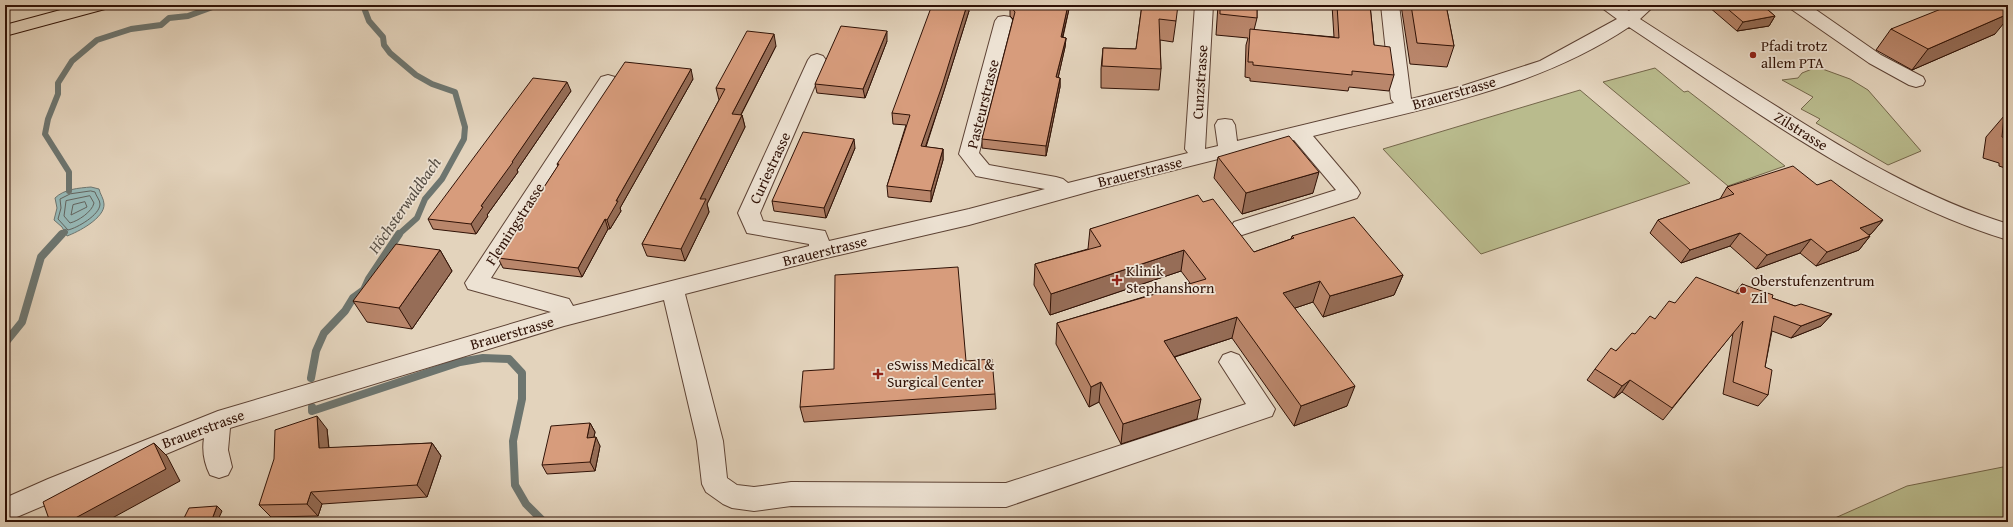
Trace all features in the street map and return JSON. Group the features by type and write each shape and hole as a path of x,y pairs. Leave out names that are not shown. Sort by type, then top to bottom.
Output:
{"main road":[{"path":"5,31 99,5"}],"street":[{"name":"Cunzstrasse","path":"1201,158 1195,149 1204,5"},
{"path":"1390,5 1402,99"},
{"name":"Zilstrasse","path":"1607,5 1744,95 1853,164 1946,210 2008,232"},
{"name":"Brauerstrasse","path":"5,511 57,486 218,422 564,317 822,251 969,217 1064,191 1300,134 1464,92 1548,65 1590,43 1643,10 1646,5"},
{"path":"1797,5 1875,59 1916,81"},
{"path":"1996,5 2008,6"},
{"name":"Pasteurstrasse","path":"1004,21 969,154 983,171 1056,184 1064,191"},
{"name":"Curiestrasse","path":"817,60 749,213 755,228 817,237 822,251"},
{"name":"Flemingstrasse","path":"564,317 561,305 476,283 608,81"},
{"path":"1225,124 1229,151"},
{"path":"1242,227 1350,193 1300,134"},
{"path":"673,290 710,441 715,484 732,496 754,499 792,494 1006,495 1263,409 1231,362"},
{"path":"218,422 215,450 219,467"}],"green space":[{"path":"1817,67 1850,79 1868,90 1921,151 1888,165 1816,123 1820,119 1801,109 1813,97 1782,80 1798,78 1802,73"},
{"path":"1655,68 1684,92 1688,91 1785,166 1728,186 1603,82"},
{"path":"1580,90 1690,183 1481,254 1383,149"},
{"path":"2008,466 2008,522 1826,522 1907,486"}],"water":[{"path":"91,187 99,189 104,202 103,209 96,219 90,224 67,236 62,227 54,220 57,208 55,198 67,191"}],"building":[{"path":"932,5 967,5 942,86 921,146 943,149 931,191 887,186 910,115 892,113"},
{"path":"1068,5 1061,37 1066,38 1056,77 1060,78 1046,146 982,139 1015,12 1010,6"},
{"path":"1142,5 1178,5 1176,21 1159,19 1161,69 1102,66 1103,48 1136,49"},
{"path":"1220,5 1257,5 1257,18 1220,14"},
{"path":"1337,5 1370,5 1374,45 1390,47 1394,75 1352,71 1352,75 1253,65 1253,62 1248,62 1250,29 1339,38"},
{"path":"1411,5 1446,5 1454,46 1417,43"},
{"path":"1723,5 1762,5 1775,16 1743,22"},
{"path":"1951,5 1997,5 2008,11 2008,14 1928,49 1891,29"},
{"path":"841,26 887,31 863,89 815,84"},
{"path":"747,31 774,34 732,114 742,115 700,199 706,199 681,249 642,244 725,89 716,88"},
{"path":"625,62 691,69 616,201 618,201 607,220 605,219 578,268 498,258 559,164 557,164"},
{"path":"533,78 567,82 513,162 481,206 483,207 471,224 428,219"},
{"path":"2004,116 2008,117 2008,139 2002,137"},
{"path":"803,132 854,139 824,208 772,201"},
{"path":"1289,136 1319,172 1246,193 1218,157"},
{"path":"1793,166 1817,185 1831,180 1883,220 1860,228 1870,236 1827,252 1811,239 1767,255 1740,233 1690,250 1658,220 1734,194 1727,187"},
{"path":"1198,195 1203,202 1213,199 1254,252 1294,238 1292,236 1354,217 1403,275 1330,296 1320,281 1283,293 1355,386 1301,406 1237,317 1164,341 1201,399 1123,424 1101,382 1091,387 1057,323 1206,279 1184,250 1051,294 1035,264 1101,246 1090,229"},
{"path":"396,244 440,250 399,308 353,301"},
{"path":"958,267 966,361 992,359 995,394 800,407 803,371 834,369 835,275"},
{"path":"1696,277 1739,294 1742,284 1773,295 1772,298 1795,306 1801,304 1832,314 1801,326 1774,316 1765,367 1772,370 1768,395 1733,382 1743,321 1672,408 1630,380 1622,386 1595,369 1611,348 1616,351 1632,333 1635,334 1650,316 1655,319 1669,301 1675,303"},
{"path":"317,416 319,448 432,443 417,485 311,492 307,504 259,505 274,459 275,430"},
{"path":"590,423 587,438 596,437 590,462 542,465 551,426"},
{"path":"154,443 166,469 68,522 50,522 43,502"},
{"path":"217,506 211,522 182,522 189,508"}],"waterway":[{"path":"69,191 69,172 45,134 48,119 58,94 58,83 72,61 97,40 131,29 161,25 169,18 188,16 218,5"},
{"name":"Höchsterwaldbach","path":"363,5 369,21 383,37 384,45 390,53 416,75 432,84 455,92 465,127 464,139 442,179 425,199 417,218 399,234"},
{"path":"61,235 65,232"},
{"name":"Höchsterwaldbach","path":"311,378 316,351 324,333 345,311 353,298 364,290 369,279 399,234"},
{"path":"5,343 22,322 41,257 61,235"},
{"name":"Höchsterwaldbach","path":"312,407 312,411 460,362 483,358 509,359 522,373 522,399 513,441 515,485 526,504 544,522"}],"place":[{"name":"Pfadi trotz allem PTA","path":"1753,55"},
{"name":"Klinik Stephanshorn","path":"1117,280"},
{"name":"Oberstufenzentrum Zil","path":"1743,290"},
{"name":"eSwiss Medical & Surgical Center","path":"878,374"}]}
